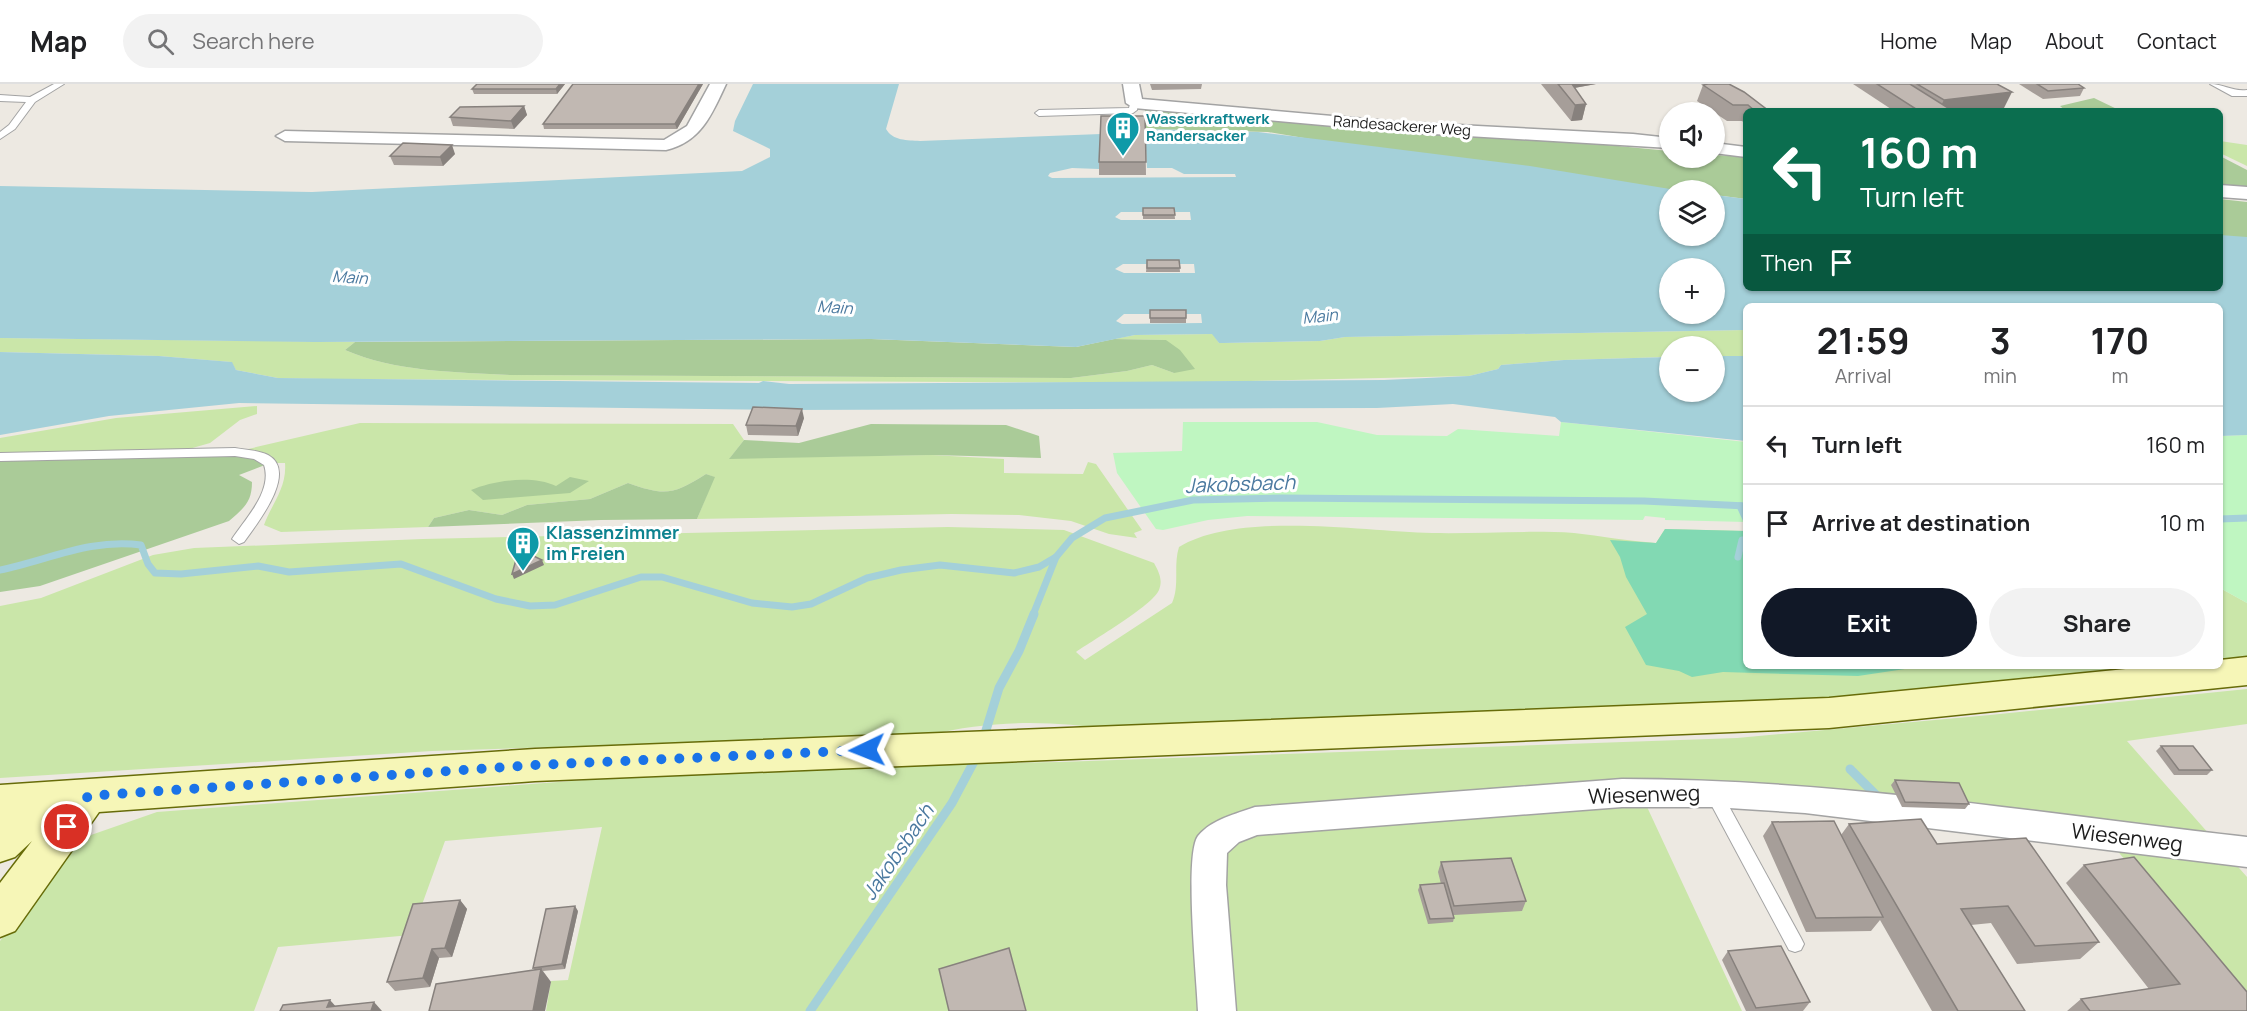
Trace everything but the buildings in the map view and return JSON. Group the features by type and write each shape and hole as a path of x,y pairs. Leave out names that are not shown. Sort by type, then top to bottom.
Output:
{"main road":[{"path":"0,802 535,765 1605,724 1829,713 2247,671"},
{"path":"0,917 88,796"},
{"path":"0,844 49,799"}],"street":[{"path":"285,136 666,145 681,141 693,133 718,84"},
{"path":"1131,84 1134,103"},
{"name":"Randesackerer Weg","path":"1134,103 1400,127 1659,142"},
{"path":"463,155 540,142"},
{"path":"1725,149 1743,152"},
{"path":"2223,191 2247,193"},
{"name":"Wiesenweg","path":"1217,1011 1209,885 1210,847 1227,832 1255,821 1623,794 1713,793 1805,799 2247,852"}],"lane":[{"path":"0,136 12,127 32,100 60,84"},
{"path":"2214,84 2235,94 2247,93"},
{"path":"0,98 32,100"},
{"path":"1039,113 1133,110 1134,103"},
{"path":"0,457 235,452 260,457 271,466 273,475 268,495 239,539"},
{"path":"1713,793 1795,944"}],"green space":[{"path":"2094,98 2115,108 2062,108 2060,106"},
{"path":"1145,110 1455,130 1659,150 1659,168 1725,168 1725,156 1743,157 1743,199 1725,196 1725,180 1659,180 1659,189 1505,176 1393,153 1268,132 1144,129"},
{"path":"2223,141 2247,145 2247,166 2223,154"},
{"path":"2223,158 2247,170 2247,189 2223,188"},
{"path":"2223,199 2247,202 2247,244 2223,241"},
{"path":"1743,330 1743,356 1725,356 1725,336 1659,336 1659,357 1564,360 1501,365 1498,369 1469,376 1162,383 278,378 236,370 231,362 159,356 0,352 0,338 355,342 345,350 384,363 405,367 468,373 1071,378 1127,371 1152,365 1174,373 1166,340 1114,339 1135,335 1213,334 1219,343 1320,341 1345,337"},
{"path":"871,339 1076,347 1114,339 1166,340 1180,350 1195,369 1174,373 1152,365 1127,371 1071,378 510,375 405,367 384,363 345,350 355,342"},
{"path":"257,406 257,414 240,420 210,443 189,449 0,453 0,438 116,418"},
{"path":"1183,422 1317,422 1377,435 1447,436 1458,429 1559,436 1561,422 1743,442 1743,522 1665,520 1665,518 1645,516 1643,520 1247,516 1208,520 1163,530 1156,529 1117,473 1113,453 1182,451"},
{"path":"360,423 733,424 744,440 730,458 932,455 1004,459 1004,473 1083,474 1088,462 1096,464 1142,530 1134,533 1137,538 1109,534 1071,521 1019,515 952,514 697,519 714,477 706,474 677,490 651,490 628,483 590,499 527,505 502,515 469,510 434,518 428,527 281,532 264,525 284,480 285,463 270,463 235,452"},
{"path":"871,424 1006,425 1039,436 1041,458 932,455 729,459 744,440 799,443"},
{"path":"2247,435 2247,603 2223,590 2223,436"},
{"path":"235,452 270,463 239,475 252,482 251,495 243,508 229,521 40,586 0,592 0,457"},
{"path":"706,474 715,477 697,519 601,520 428,527 434,518 469,510 502,515 527,505 590,499 628,483 651,490 677,490"},
{"path":"570,477 589,481 570,493 483,500 471,490 514,480 536,481 556,486"},
{"path":"1301,526 1432,533 1574,533 1656,543 1665,529 1743,531 1743,669 2160,669 1879,695 1691,709 1112,730 1066,724 1020,723 975,726 930,735 432,751 0,778 0,606 41,598 153,555 194,548 423,539 948,527 1064,530 1154,563 1160,579 1159,590 1145,605 1076,652 1085,660 1172,603 1176,589 1176,561 1179,547 1204,536 1234,529"},
{"path":"1665,529 1743,531 1743,669 1905,669 1858,676 1723,672 1692,677 1679,671 1646,665 1625,627 1647,614 1626,577 1620,557 1610,540 1656,543"},
{"path":"2223,590 2247,603 2247,659 2223,663"},
{"path":"2247,689 2247,724 2127,741 2247,877 2247,1006 2105,836 1641,794 1742,1011 546,1011 551,981 568,980 602,827 445,841 411,935 278,947 254,1011 0,1011 0,941 36,892 64,857 91,835 157,812 760,767 1060,762 1737,738"}],"water":[{"name":"Main","path":"753,84 899,84 886,129 892,136 901,139 920,141 1101,134 1099,169 1072,168 1050,173 1048,176 1052,178 1236,177 1235,174 1184,174 1172,168 1147,168 1145,129 1258,132 1530,166 1659,187 1659,246 1725,246 1725,196 1743,199 1743,291 2223,291 2223,235 2247,237 2247,435 2223,436 2223,303 1743,303 1743,330 1345,337 1320,341 1224,343 1219,343 1212,334 1135,335 1076,347 871,339 315,342 0,338 0,186 312,192 742,171 770,157 770,149 733,131 735,121","holes":["1121,212 1190,212 1191,220 1121,220 1115,217","1123,264 1194,264 1195,273 1124,273 1115,269","1124,314 1201,314 1202,323 1122,324 1116,321"]},
{"path":"0,352 159,356 232,362 236,370 278,378 759,383 763,381 789,384 1384,380 1469,376 1498,369 1501,365 1564,360 1659,357 1659,402 1725,402 1725,356 1743,356 1743,441 1561,422 1555,417 1453,404 1377,408 781,410 239,403 109,416 0,435"}],"waterway":[{"name":"Jakobsbach","path":"1056,557 1072,538 1105,518 1193,500 1280,498 1644,501 1743,506"},
{"path":"1740,506 1743,512"},
{"name":"Jakobsbach","path":"2223,519 2247,518"},
{"path":"1738,557 1742,540"},
{"path":"0,570 88,547 123,544 141,545 148,564 155,573 181,574 258,566 289,572 401,564 496,599 530,606 555,605 641,577 662,577 752,603 792,607 811,604 867,578 901,570 940,565 1014,573 1039,567 1056,557"},
{"name":"Jakobsbach","path":"1033,615 1056,557"},
{"name":"Jakobsbach","path":"983,740 999,688 1019,651 1034,614"},
{"name":"Jakobsbach","path":"810,1011 952,803 978,754"},
{"path":"1850,769 1880,799"}],"place":[{"name":"Wasserkraftwerk Randersacker","path":"1123,157"},
{"name":"Klassenzimmer im Freien","path":"523,572"}],"route":[{"path":"67,827 88,796 535,765 867,750"}]}
